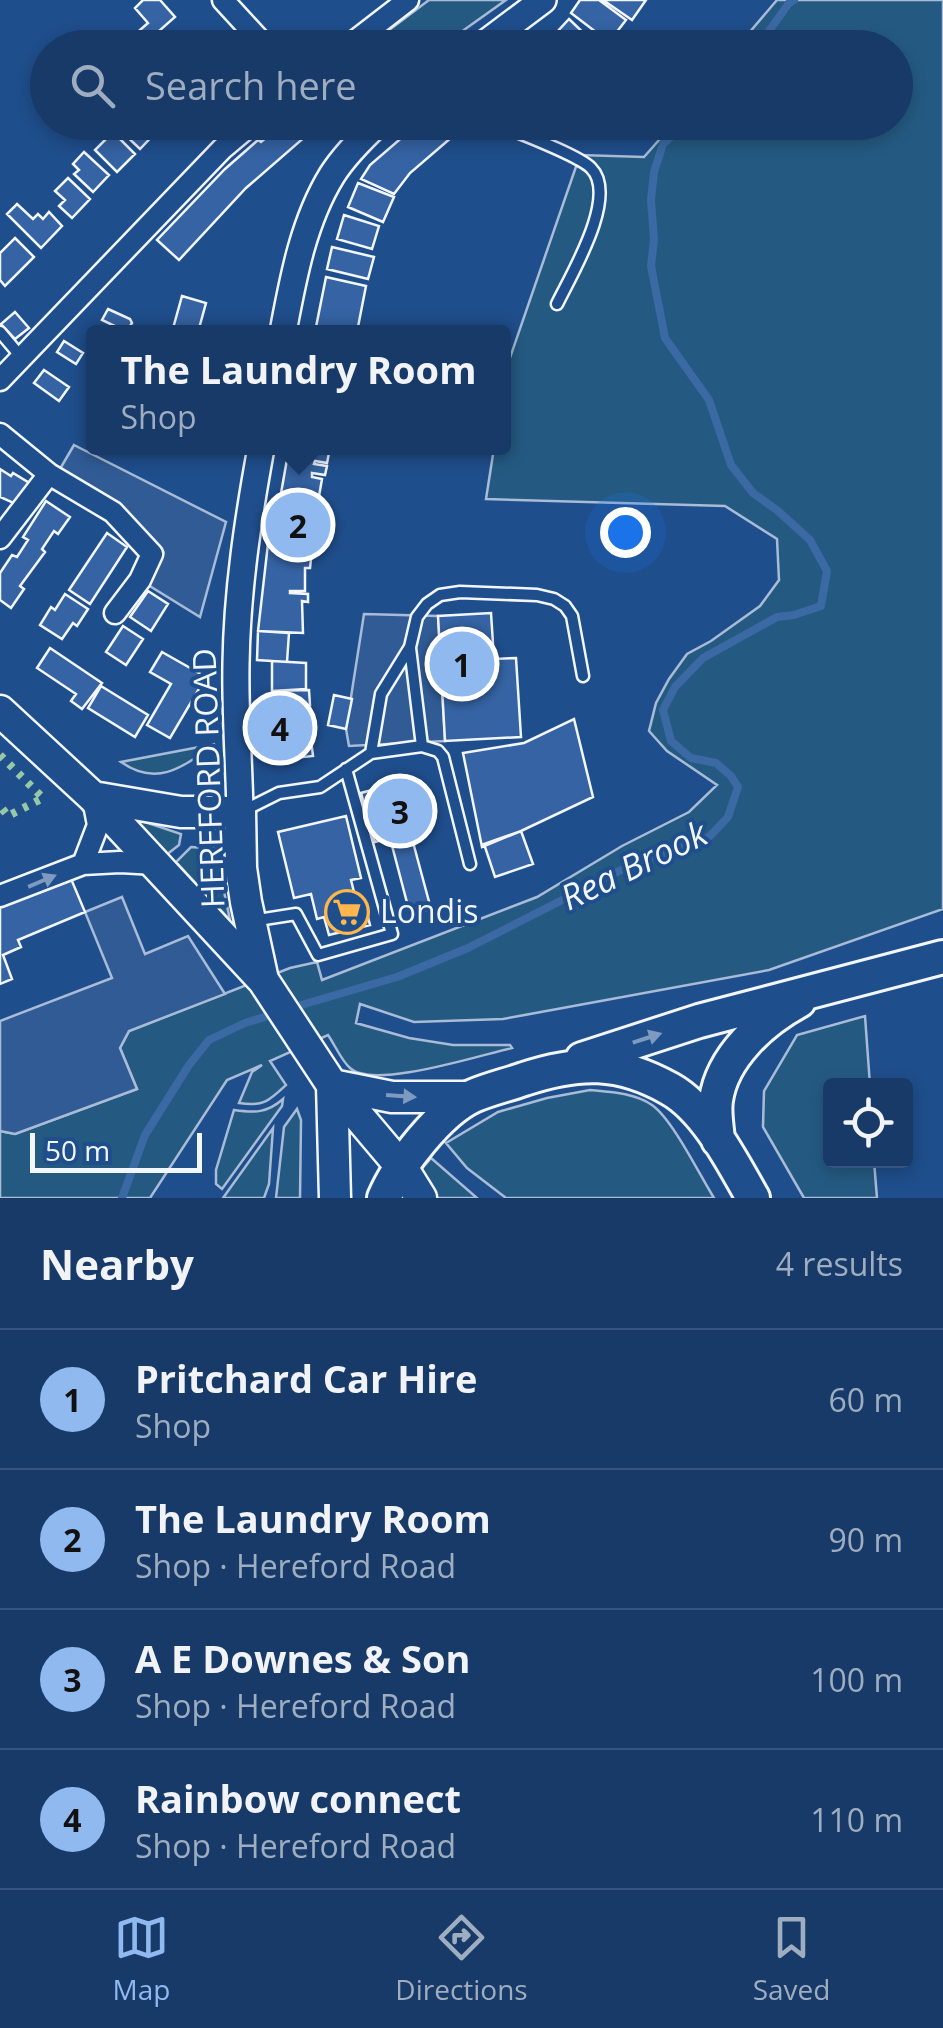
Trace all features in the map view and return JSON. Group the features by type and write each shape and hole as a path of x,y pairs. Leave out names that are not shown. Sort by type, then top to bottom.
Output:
{"main road":[{"path":"0,711 92,797 263,980"},
{"path":"92,797 181,812 240,812"},
{"name":"HEREFORD ROAD","path":"240,812 249,921 263,980 332,1084 402,1168 421,1198"},
{"path":"335,1198 332,1084 392,1097 470,1097 698,1021 943,956"},
{"path":"718,1140 716,1101 726,1069 739,1050 787,1007 820,989"},
{"path":"555,1069 600,1065 634,1073 672,1090 695,1110 718,1140 753,1198"},
{"path":"384,1198 427,1132 470,1097"}],"street":[{"path":"223,0 250,30"},
{"path":"369,30 408,0"},
{"path":"518,30 543,0"},
{"path":"0,380 233,140"},
{"path":"284,325 311,218 332,174 361,140"},
{"path":"0,434 49,474 113,512 152,554 140,580 115,613"},
{"name":"HEREFORD ROAD","path":"240,812 236,664 239,601 260,455"},
{"path":"0,538 49,474"},
{"path":"83,864 98,825 92,797"},
{"path":"0,896 83,864 156,864"}],"lane":[{"path":"532,140 589,166 602,191 592,227 556,304"},
{"path":"0,332 23,359"},
{"path":"371,753 381,694 410,647 417,618 440,595 460,592 554,599 572,616 583,676"},
{"path":"410,647 422,746"},
{"path":"240,812 278,793 320,786 371,753 422,746 443,757 470,864"},
{"path":"249,921 296,914 318,955 392,934 346,769"}],"shaded area":[{"path":"429,0 506,0 464,30 389,30"},
{"path":"777,0 943,0 943,909 769,970 503,1019 414,1022 360,1004 356,1023 409,1038 512,1048 428,1069 362,1074 350,1068 328,1035 270,1061 286,1085 265,1102 239,1103 252,1072 262,1065 227,1080 150,1198 0,1198 0,1131 15,1134 137,1089 120,1048 129,1031 290,968 317,962 322,980 537,897 622,846 689,812 717,785 667,751 649,731 656,703 687,654 760,606 779,580 777,539 725,506 486,499 493,455 511,455 511,355 580,155 644,157 659,140 913,140 913,30 751,30"},
{"path":"74,445 86,451 86,455 94,455 226,522 200,617 140,580 151,553 57,474"},
{"path":"364,614 438,616 445,741 349,746 346,729"},
{"path":"215,744 181,766 159,774 134,770 121,762"},
{"path":"139,820 181,834 179,845 166,855 135,824"},
{"path":"191,847 218,849 230,920 176,862"},
{"path":"122,897 145,954 188,936 225,994 129,1031 120,1048 137,1089 15,1134 0,1131 0,1021 112,978 85,912"},
{"path":"865,1016 869,1078 823,1078 823,1168 875,1168 877,1198 804,1198 763,1127 764,1091 797,1035"},
{"path":"590,1090 614,1092 652,1105 677,1135 714,1198 506,1198 467,1168 446,1143 498,1112"},
{"path":"283,1099 282,1106 222,1189 216,1184 216,1170 234,1110 260,1111"},
{"path":"297,1109 301,1120 300,1198 276,1198 284,1127"},
{"path":"273,1128 269,1184 264,1198 223,1198"},
{"path":"431,1158 477,1198 425,1198 413,1179"}],"building":[{"path":"143,0 160,0 175,17 160,30 140,30 148,23 135,8"},
{"path":"580,0 599,0 626,20 618,30 593,30 571,13"},
{"path":"603,0 646,0 632,20"},
{"path":"569,19 581,30 559,30"},
{"path":"105,140 121,140 135,154 117,172 95,150"},
{"path":"131,140 149,140 140,149"},
{"path":"258,140 301,140 246,188 179,260 157,240 225,169"},
{"path":"399,140 448,140 410,173 394,194 361,179 370,165"},
{"path":"84,152 109,175 93,192 74,174 79,170 73,164"},
{"path":"68,178 90,199 72,218 59,206 65,200 55,191"},
{"path":"358,183 394,197 383,222 348,207"},
{"path":"17,204 33,219 38,214 43,219 49,212 62,226 41,248 7,214"},
{"path":"344,215 379,226 372,249 337,239"},
{"path":"15,238 34,257 5,286 0,280 0,253"},
{"path":"332,247 374,257 368,279 327,269"},
{"path":"326,277 366,286 358,325 316,325"},
{"path":"182,296 206,303 200,325 174,325"},
{"path":"108,309 132,323 112,325 102,320"},
{"path":"15,312 29,328 15,339 1,324"},
{"path":"64,341 83,353 76,364 57,352"},
{"path":"44,370 69,387 59,401 34,383"},
{"path":"288,455 329,455 327,463 314,464 327,466 325,475 312,473 312,477 322,479 318,502 280,499"},
{"path":"0,469 31,484 18,505 0,497"},
{"path":"46,501 70,517 42,549 45,552 20,586 24,589 11,608 0,600 0,573 28,540 23,537"},
{"path":"275,502 301,506 301,512 325,517 326,534 312,532 311,542 303,540 303,553 294,555 311,559 310,568 305,568 305,591 290,591 308,594 308,602 302,601 303,633 258,631"},
{"path":"107,533 127,547 90,604 69,590"},
{"path":"148,591 168,604 151,631 130,617"},
{"path":"65,594 88,609 62,639 40,625"},
{"path":"491,613 494,659 516,658 521,737 445,741 438,616"},
{"path":"123,626 143,639 126,665 106,652"},
{"path":"258,631 289,633 287,662 257,660"},
{"path":"50,648 102,683 82,709 71,701 76,694 37,668"},
{"path":"162,652 206,677 170,738 147,725 171,684 150,672"},
{"path":"272,661 306,663 306,689 272,691"},
{"path":"101,686 148,715 135,737 88,708"},
{"path":"309,690 310,705 291,705 292,720 272,721 272,691"},
{"path":"334,695 352,699 346,729 328,725"},
{"path":"309,718 311,740 274,743 272,721"},
{"path":"574,719 593,797 482,847 463,753 524,743"},
{"path":"311,740 313,756 275,760 274,743"},
{"path":"420,782 432,825 410,831 431,909 410,914 390,838 375,842 361,793 398,783 400,788"},
{"path":"346,816 361,878 351,880 357,904 364,902 370,925 329,935 324,917 317,919 311,894 294,898 278,832"},
{"path":"521,831 533,864 495,877 484,844"},
{"path":"69,874 85,912 18,940 21,947 3,955 12,979 0,984 0,903"}],"waterway":[{"name":"Rea Brook","path":"770,30 794,0"},
{"name":"Rea Brook","path":"291,1008 397,977 468,948 633,864 709,837 728,817 738,787 716,763 691,758 671,741 663,710 675,687 703,658 777,617 821,606 827,571 810,540 753,493 731,465 709,400 665,338 651,266 651,200 654,172 668,140"},
{"name":"Rea Brook","path":"122,1198 145,1135 209,1040 277,1013"}],"hedge":[{"path":"0,755 43,798 8,816 0,806"}],"place":[{"name":"The Laundry Room","path":"298,525"},
{"name":"Pritchard Car Hire","path":"462,664"},
{"name":"Rainbow connect","path":"280,728"},
{"name":"A E Downes & Son","path":"400,811"},
{"name":"Londis","path":"347,912"}]}
